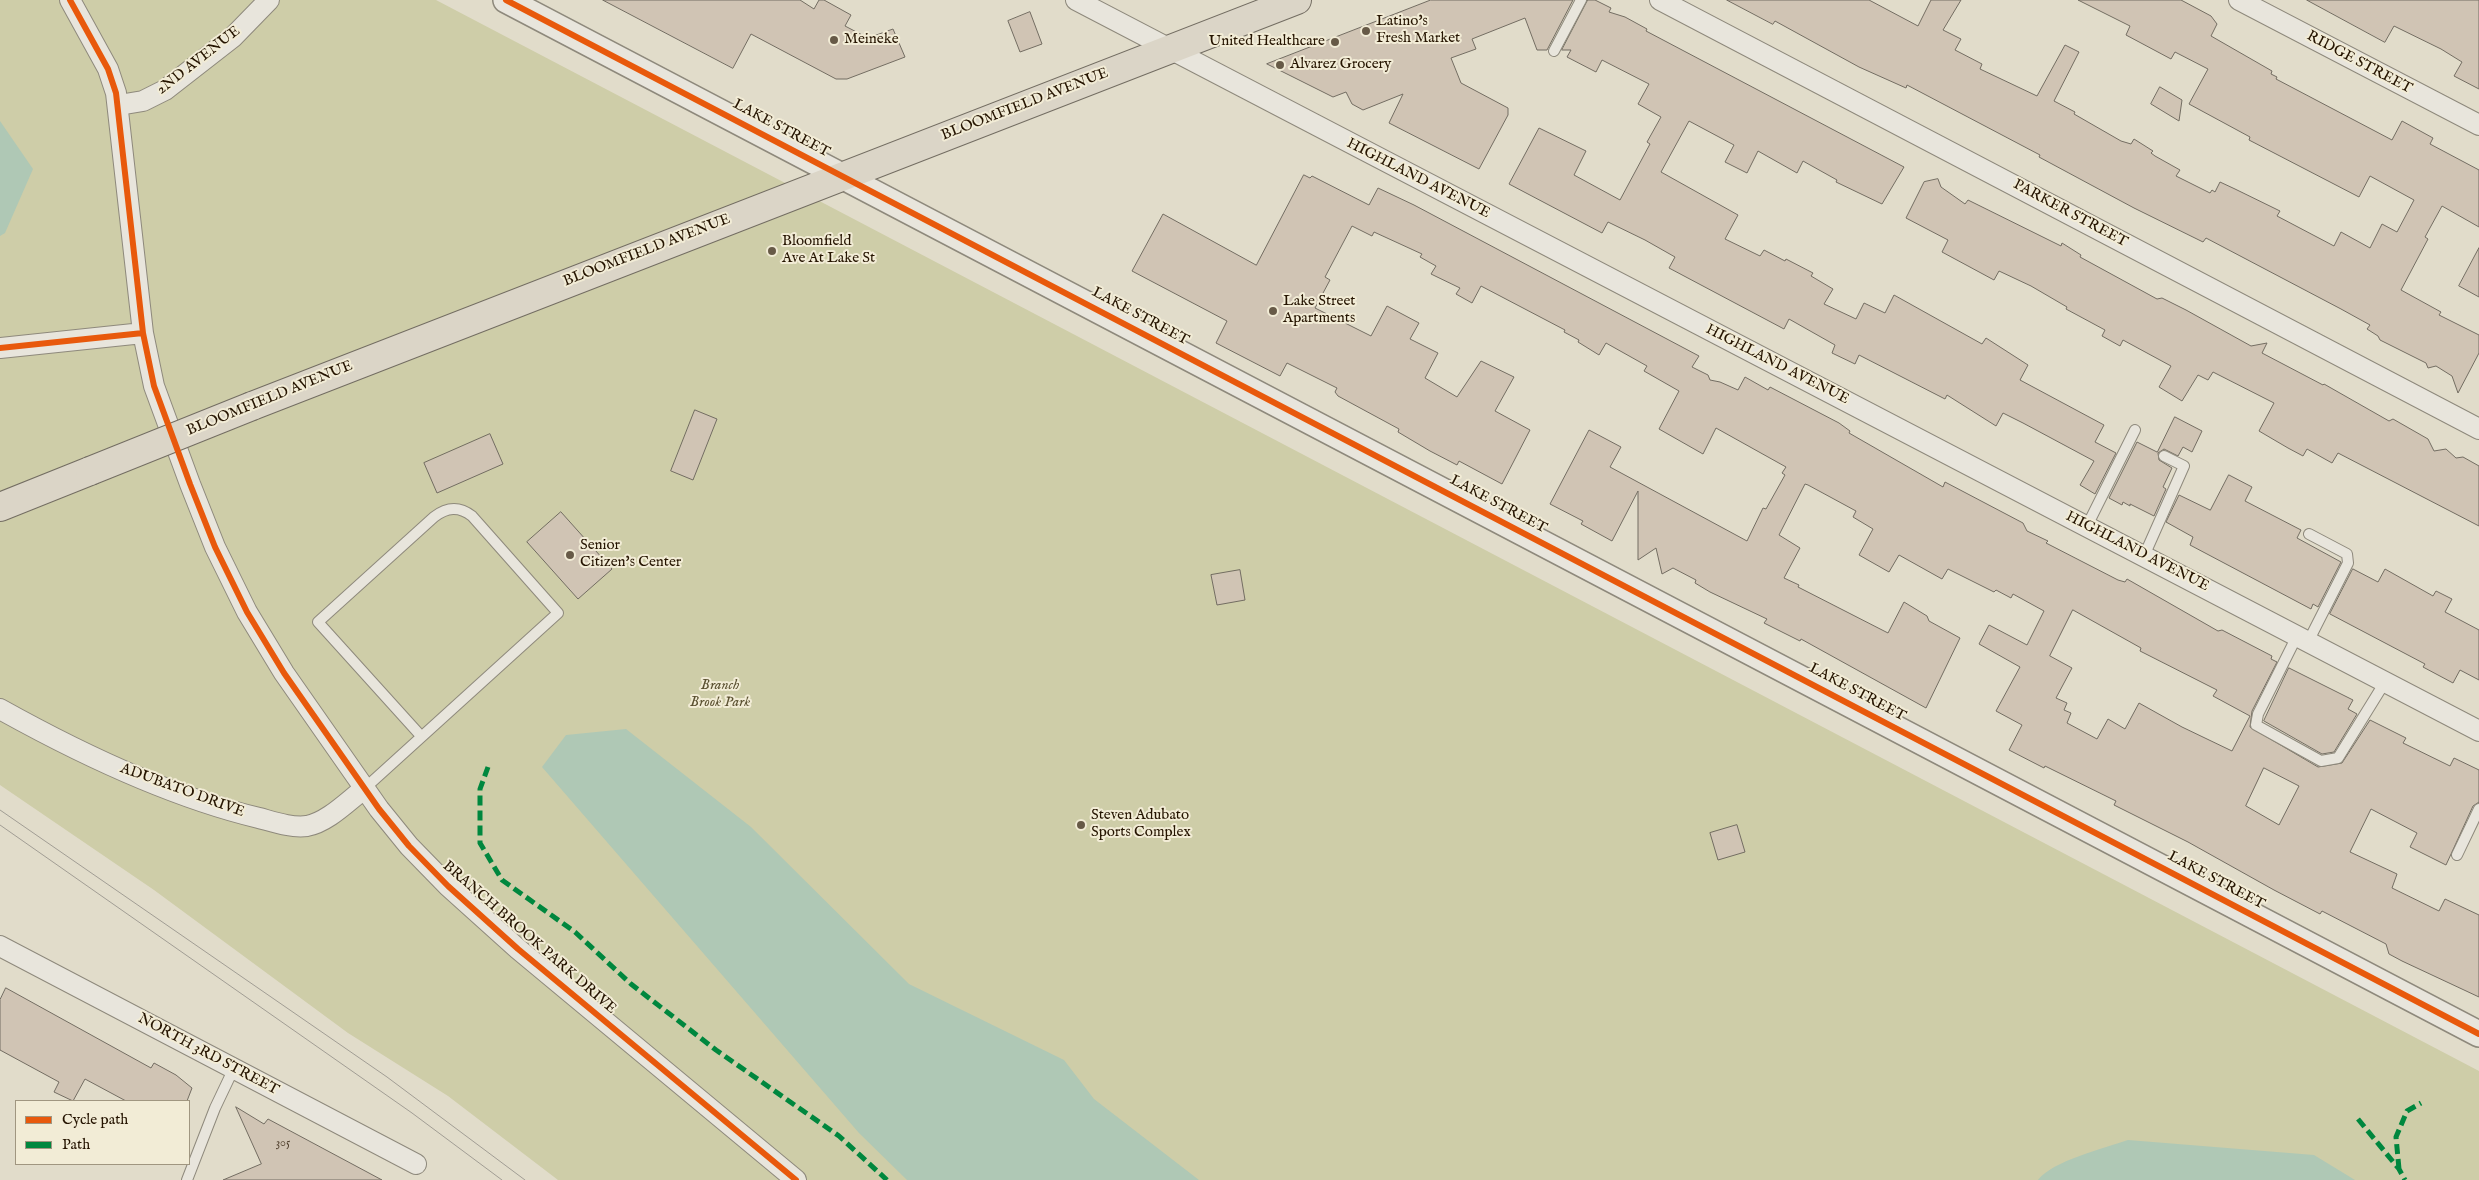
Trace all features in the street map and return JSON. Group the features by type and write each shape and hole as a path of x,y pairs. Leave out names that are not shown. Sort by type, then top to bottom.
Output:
{"main road":[{"name":"BLOOMFIELD AVENUE","path":"0,507 252,406 842,175 1297,0"}],"street":[{"name":"BRANCH BROOK PARK DRIVE","path":"70,0 108,69 119,105 143,333 158,398 201,513 230,578 284,673 364,788 409,846 472,909 796,1180"},
{"name":"2ND AVENUE","path":"119,105 143,101 165,90 233,37 269,0"},
{"name":"LAKE STREET","path":"506,0 2479,1034"},
{"name":"HIGHLAND AVENUE","path":"1076,0 2479,731"},
{"name":"PARKER STREET","path":"1660,0 2479,429"},
{"name":"RIDGE STREET","path":"2239,0 2479,125"},
{"path":"0,348 143,333"},
{"name":"ADUBATO DRIVE","path":"0,709 93,757 145,779 230,811 286,825 309,825 322,820 364,788"},
{"name":"NORTH 3RD STREET","path":"0,946 416,1164"}],"lane":[{"path":"1554,51 1581,0"},
{"path":"2087,526 2135,430"},
{"path":"2144,556 2184,466 2164,456"},
{"path":"364,788 558,613 472,516 459,509 446,510 434,517 318,622 421,736"},
{"path":"2310,534 2347,554 2348,563 2258,714 2256,725 2321,761 2338,758 2385,682"},
{"path":"2457,855 2479,809"},
{"path":"187,1180 215,1108 234,1068"}],"green space":[{"name":"Branch Brook Park","path":"0,0 436,0 2479,1071 2479,1180 558,1180 448,1096 348,1033 154,890 0,785"}],"shaded area":[{"path":"0,121 33,169 5,233 0,236"},
{"path":"626,729 751,827 909,984 1064,1060 1094,1099 1199,1180 907,1180 859,1133 542,767 566,735"},
{"path":"2128,1140 2314,1155 2355,1180 2038,1180 2045,1173 2067,1161"}],"building":[{"path":"603,0 800,0 814,9 819,0 824,0 851,15 845,26 868,38 893,29 905,57 847,79 836,79 751,34 733,68"},
{"path":"1431,0 1573,0 1547,50 1537,50 1525,18 1472,39 1476,49 1451,58 1461,83 1508,108 1508,115 1479,169 1389,123 1403,94 1363,110 1352,104 1346,92 1333,97 1267,64"},
{"path":"1588,0 1595,0 1611,8 1609,12 1625,17 1647,29 1646,31 1904,167 1882,204 1836,182 1837,180 1803,161 1797,173 1758,151 1747,173 1725,162 1734,145 1689,121 1661,172 1738,215 1725,239 1760,256 1764,250 1785,261 1786,259 1813,273 1811,276 1833,289 1824,304 1856,319 1864,303 1885,313 1894,295 1982,344 1986,338 2028,365 2020,380 2104,425 2095,442 2116,453 2095,494 2080,485 2094,461 2023,423 2003,413 1996,426 1947,395 1945,399 1859,355 1855,364 1832,353 1835,345 1789,319 1784,329 1669,268 1675,257 1645,240 1608,222 1602,233 1509,184 1539,128 1586,151 1574,175 1620,200 1650,144 1647,142 1661,117 1638,104 1649,84 1602,60 1596,72 1567,57 1571,50 1562,50"},
{"path":"1727,0 1869,0 1918,26 1931,0 1961,0 1943,30 1961,39 1955,50 1982,64 1980,69 2037,96 2065,45 2079,52 2054,101 2121,141 2131,144 2134,139 2153,151 2151,153 2155,156 2180,170 2176,176 2210,193 2212,190 2215,192 2220,182 2280,211 2277,216 2334,246 2341,232 2370,248 2382,224 2397,232 2414,200 2370,176 2359,197 2249,140 2250,137 2189,104 2208,69 2175,52 2171,59 2126,35 2130,26 2078,0 2181,0 2211,16 2217,24 2211,36 2272,71 2271,74 2277,77 2276,79 2392,140 2402,121 2433,138 2430,144 2479,170 2479,227 2442,206 2425,237 2428,239 2401,290 2441,312 2439,315 2479,335 2479,353 2458,393 2452,376 2436,366 2428,368 2426,363 2380,340 2378,336 2367,329 2370,325 2341,309 2206,238 2203,242 2134,208 2039,157 2040,155 1907,85 1906,88 1859,67 1775,21 1773,24"},
{"path":"2307,0 2479,0 2479,89 2454,76 2462,62 2441,49 2394,26 2385,42"},
{"path":"1030,12 1042,44 1020,52 1008,21"},
{"path":"2160,87 2182,100 2179,121 2151,104"},
{"path":"1304,175 1310,178 1312,176 1369,205 1378,188 1414,205 1699,356 1692,367 1708,375 1710,380 1738,390 1745,377 1768,390 1770,387 1839,423 1850,431 1849,433 1943,487 1945,482 2023,523 2027,531 2048,541 2046,543 2118,580 2125,582 2127,579 2218,631 2222,630 2272,656 2271,659 2277,662 2252,711 2250,727 2318,767 2342,763 2370,720 2406,738 2403,743 2450,766 2454,758 2479,770 2479,802 2473,806 2446,865 2410,847 2417,833 2371,809 2350,852 2397,874 2392,888 2439,911 2445,899 2479,915 2479,997 2389,954 2386,944 2322,911 2320,914 2274,890 2188,842 2114,805 2116,801 2009,750 2022,725 1996,711 2020,667 1979,644 1989,625 2027,645 2044,611 2013,594 2011,598 1996,590 1994,592 1948,569 1942,579 1899,555 1889,572 1859,555 1873,529 1853,517 1856,511 1808,485 1805,484 1779,535 1800,548 1784,578 1888,633 1904,602 1927,616 1929,621 1960,638 1926,708 1801,639 1800,641 1764,623 1767,619 1710,592 1695,583 1696,580 1673,568 1662,574 1656,548 1638,560 1638,491 1612,541 1581,524 1583,521 1550,504 1589,430 1621,447 1610,467 1747,541 1763,508 1766,509 1785,475 1782,473 1786,467 1716,428 1703,454 1659,429 1679,391 1644,371 1647,366 1606,343 1599,355 1578,342 1579,340 1564,332 1565,330 1481,286 1472,303 1456,294 1460,288 1431,274 1436,266 1420,257 1422,254 1374,232 1372,236 1352,226 1325,277 1330,280 1315,308 1371,336 1387,306 1419,323 1410,339 1438,353 1425,378 1457,397 1481,361 1514,377 1495,411 1530,430 1502,484 1459,461 1457,465 1430,451 1398,432 1399,429 1338,396 1335,392 1337,388 1287,363 1280,376 1216,343 1227,321 1132,271 1163,214 1256,265","holes":["2073,610 2141,648 2140,651 2217,690 2213,696 2250,716 2232,751 2182,727 2139,703 2125,729 2108,719 2097,739 2067,723 2071,713 2064,710 2067,703 2056,698 2072,668 2050,656","2264,768 2299,786 2279,825 2246,806"]},
{"path":"1938,179 1941,187 1965,204 1968,200 2061,246 2062,243 2081,255 2080,257 2157,299 2162,298 2186,310 2251,346 2267,343 2262,353 2324,384 2389,421 2393,419 2428,439 2434,451 2446,449 2456,458 2463,457 2479,466 2479,526 2338,453 2332,463 2307,449 2303,456 2288,448 2259,431 2274,403 2213,372 2208,380 2198,375 2182,401 2159,387 2171,366 2123,340 2120,346 2102,336 2105,330 2066,309 2067,307 2031,286 1999,271 1994,280 1942,252 1948,240 1906,218 1924,182"},
{"path":"2479,248 2479,297 2459,286"},
{"path":"695,410 717,419 693,480 671,471"},
{"path":"2175,417 2202,431 2192,452 2183,447 2178,456 2164,449 2158,453 2159,460 2172,468 2163,487 2166,489 2154,516 2130,504 2130,506 2123,502 2122,505 2109,498 2137,442 2157,452"},
{"path":"490,434 503,464 437,493 424,463"},
{"path":"2229,475 2252,487 2245,501 2301,530 2297,538 2341,562 2318,607 2313,604 2311,609 2190,545 2193,537 2166,522 2179,495 2210,510"},
{"name":"Senior Citizen's Center","path":"561,512 612,569 578,599 527,542"},
{"path":"2353,569 2378,582 2385,569 2433,596 2436,591 2452,599 2445,612 2479,630 2479,680 2460,670 2453,683 2423,667 2425,664 2330,614"},
{"path":"1240,570 1245,600 1217,605 1211,575"},
{"path":"2289,668 2353,700 2348,709 2357,714 2334,752 2322,754 2264,721"},
{"path":"1737,825 1745,852 1718,860 1710,833"},
{"path":"6,988 151,1068 154,1063 176,1075 192,1088 187,1100 124,1100 85,1079 74,1100 54,1092 59,1082 0,1050 0,1000"},
{"path":"236,1107 264,1124 268,1119 382,1180 223,1180 261,1164"}],"tram line":[{"path":"0,810 387,1077 525,1180"},
{"path":"0,825 412,1113 502,1180"}],"marked path":[{"path":"488,767 480,789 480,843 502,880 575,932 631,984 716,1050 839,1136 887,1180"},
{"path":"2399,1169 2396,1137 2407,1111 2421,1103"},
{"path":"2358,1119 2399,1169 2405,1180"}],"cycle path":[{"path":"70,0 108,69 116,93 143,333 154,386 215,547 247,612 284,673 379,809 409,846 448,886 518,949 796,1180"},
{"path":"506,0 2479,1034"},
{"path":"0,348 143,333"}],"place":[{"name":"Latino's Fresh Market","path":"1366,31"},
{"name":"Meineke","path":"834,40"},
{"name":"United Healthcare","path":"1335,42"},
{"name":"Alvarez Grocery","path":"1280,65"},
{"name":"Bloomfield Ave At Lake St","path":"772,251"},
{"name":"Lake Street Apartments","path":"1273,311"},
{"name":"Senior Citizen's Center","path":"570,555"},
{"name":"Steven Adubato Sports Complex","path":"1081,825"}]}
